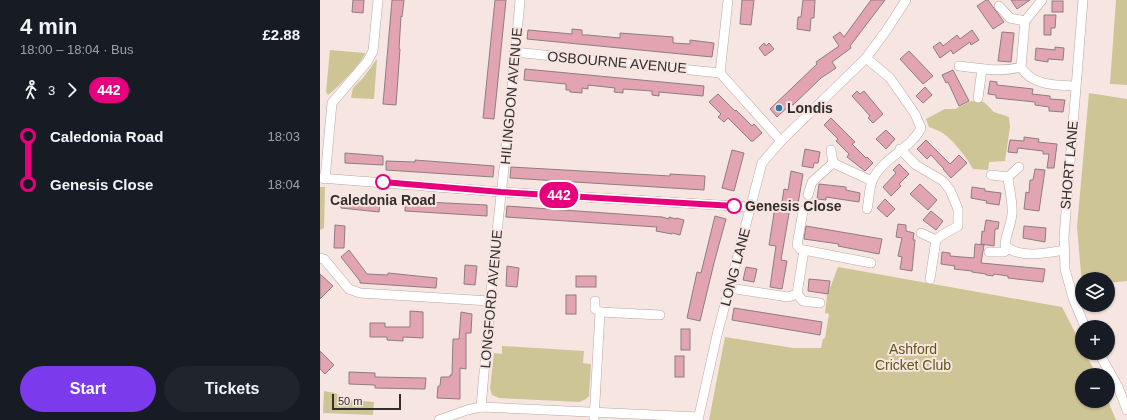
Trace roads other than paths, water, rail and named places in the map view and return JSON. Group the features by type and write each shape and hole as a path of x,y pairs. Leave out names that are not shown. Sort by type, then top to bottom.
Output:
{"street":[{"path":"378,0 373,51 367,62 332,103 322,178 501,192 751,207"},
{"name":"HILINGDON AVENUE","path":"501,192 520,0"},
{"path":"728,0 720,73 781,141"},
{"name":"LONG LANE","path":"698,418 729,288 762,163 781,141 866,58 906,0"},
{"path":"1042,0 1025,21 1021,67 1028,75 1040,82 1051,85 1075,86"},
{"name":"SHORT LANE","path":"1082,320 1073,298 1065,269 1064,226 1083,0"},
{"path":"999,6 1010,18 1025,21"},
{"name":"OSBOURNE AVENUE","path":"514,52 720,73"},
{"path":"866,58 890,78 920,122 921,128 918,133 884,165 872,181 867,209"},
{"path":"959,66 1006,70 1021,67"},
{"path":"978,98 982,69"},
{"path":"900,149 916,165 943,181 950,190 958,209 958,226 936,240 930,279"},
{"path":"831,150 833,163"},
{"path":"833,163 872,181"},
{"path":"808,195 812,182 833,163"},
{"path":"991,175 1008,177 1019,167"},
{"path":"1008,177 1012,212 1011,224 1006,238 1006,245 1009,249 1032,254 1064,250"},
{"name":"LONGFORD AVENUE","path":"482,406 490,301 501,192"},
{"path":"803,211 797,245 800,249 871,263"},
{"path":"921,233 936,240"},
{"path":"989,252 998,253 1009,249"},
{"path":"804,250 797,294 803,301 820,304"},
{"path":"320,258 324,259 349,289 360,293 490,301"},
{"path":"729,288 788,297 797,294"},
{"path":"595,301 595,309 600,312 660,315"},
{"path":"594,416 600,312"},
{"path":"1103,360 1118,387 1127,410"},
{"path":"439,420 482,406 594,416 698,418"}],"place":[{"name":"Londis","path":"779,108"},
{"name":"Caledonia Road","path":"383,182"},
{"name":"Genesis Close","path":"734,206"}],"park label":[{"name":"Ashford Cricket Club","path":"913,358"}]}
